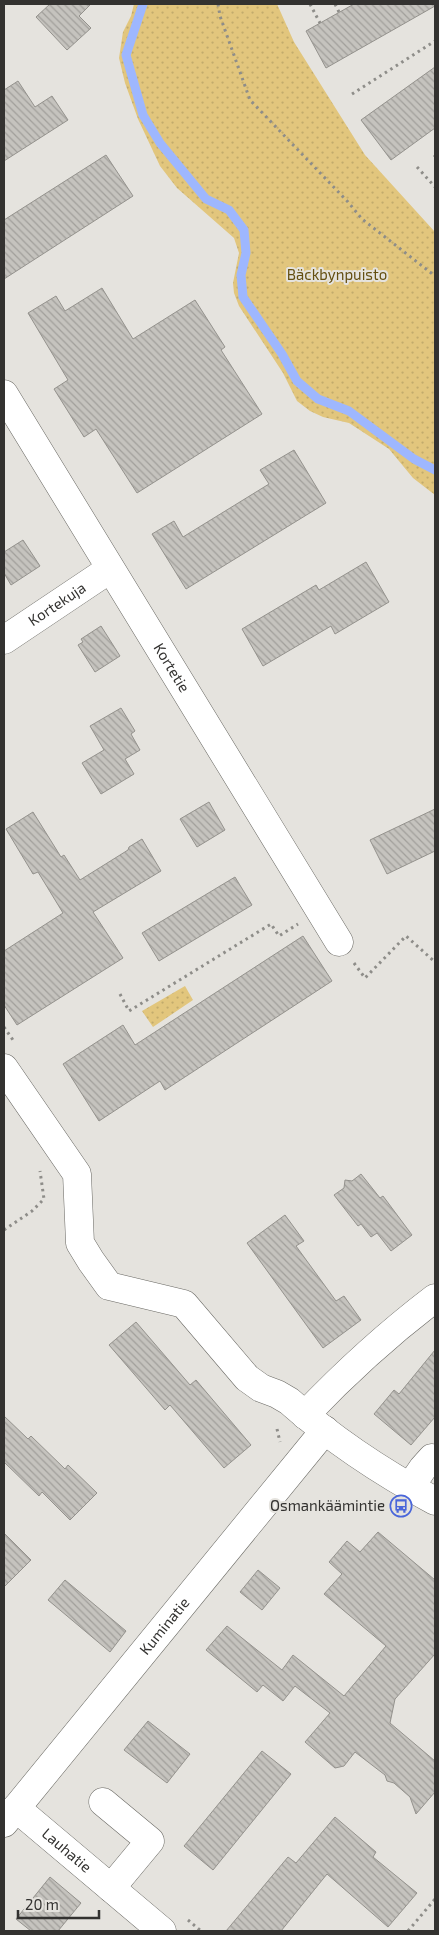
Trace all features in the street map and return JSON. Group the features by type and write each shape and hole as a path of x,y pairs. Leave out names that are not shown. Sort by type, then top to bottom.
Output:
{"street":[{"name":"Kortetie","path":"4,394 339,942"},
{"name":"Kortekuja","path":"4,640 110,569"},
{"path":"6,1072 77,1174 80,1243 109,1286 184,1304 247,1378 261,1388 289,1401 315,1423 355,1452 410,1487 435,1500"},
{"name":"Kuminatie","path":"10,1815 315,1423 339,1381 411,1316 435,1298"},
{"path":"410,1487 432,1458"},
{"path":"103,1802 150,1841 111,1888"},
{"name":"Lauhatie","path":"10,1815 111,1888 162,1931"}],"path":[{"path":"218,4 220,16 250,100 362,219 435,276"},
{"path":"310,4 320,23"},
{"path":"335,4 339,12"},
{"path":"352,94 435,41"},
{"path":"417,168 435,187"},
{"path":"120,994 129,1011 271,924 279,936 319,910"},
{"path":"365,978 406,936 435,962"},
{"path":"4,1230 32,1211 44,1199"},
{"path":"408,1931 435,1899"}],"green space":[{"name":"Bäckbynpuisto","path":"134,4 277,4 294,42 365,155 435,232 435,495 413,478 389,449 349,423 323,417 310,411 297,401 283,373 239,306 234,293 233,283 239,253 234,238 177,188 160,166 138,119 125,83 119,58 123,32 131,16"},
{"path":"185,986 193,1000 153,1027 142,1011"}],"building":[{"path":"50,4 91,4 79,16 91,28 67,50 36,17"},
{"path":"354,4 435,4 435,6 326,68 306,31"},
{"path":"435,67 435,128 391,160 361,120"},
{"path":"18,81 35,107 52,96 68,120 4,161 4,90"},
{"path":"106,155 133,196 4,279 4,220"},
{"path":"102,288 133,339 195,300 225,347 221,350 262,414 137,493 96,429 84,437 54,389 68,380 28,313 56,296 65,311"},
{"path":"294,450 326,503 186,589 152,534 174,521 183,537 269,484 260,470"},
{"path":"23,540 40,566 11,585 4,573 4,552"},
{"path":"366,562 389,602 335,634 331,626 263,666 242,629 316,585 319,590"},
{"path":"101,626 120,656 95,672 78,645 83,642 81,639"},
{"path":"121,708 135,731 131,734 140,750 125,759 134,774 101,794 82,763 104,750 90,726"},
{"path":"209,802 225,830 197,847 180,819"},
{"path":"435,809 435,851 387,874 370,840"},
{"path":"33,812 61,857 64,855 80,880 142,839 161,871 93,912 123,958 17,1025 4,1005 4,951 63,913 38,872 33,874 6,829"},
{"path":"235,877 252,905 159,961 142,933"},
{"path":"303,936 332,981 165,1090 160,1081 99,1121 63,1064 123,1025 135,1045"},
{"path":"361,1174 380,1198 383,1196 412,1235 391,1251 377,1233 371,1237 361,1224 358,1226 334,1195 344,1188 345,1180 352,1181"},
{"path":"285,1215 304,1241 296,1246 336,1301 344,1296 361,1320 323,1348 247,1243"},
{"path":"136,1322 190,1385 196,1380 251,1445 224,1468 170,1405 165,1410 109,1345"},
{"path":"435,1350 435,1417 411,1445 374,1414 394,1390 399,1394"},
{"path":"4,1416 28,1439 31,1436 65,1469 68,1465 97,1493 70,1520 42,1492 39,1496 4,1462"},
{"path":"378,1532 435,1580 435,1654 395,1699 390,1723 435,1761 435,1792 416,1814 410,1797 394,1783 387,1781 385,1775 355,1752 344,1766 335,1768 305,1742 330,1713 295,1686 283,1701 263,1685 257,1692 206,1650 227,1626 282,1670 293,1655 344,1696 386,1646 324,1594 342,1574 329,1562 347,1541 360,1552"},
{"path":"4,1533 31,1560 4,1587"},
{"path":"258,1570 280,1588 262,1610 240,1592"},
{"path":"65,1580 126,1631 110,1652 48,1600"},
{"path":"148,1721 190,1754 167,1783 124,1750"},
{"path":"262,1751 291,1774 213,1870 184,1846"},
{"path":"335,1817 376,1852 373,1857 417,1893 388,1927 327,1874 281,1931 226,1931 288,1857 296,1863"},
{"path":"50,1877 81,1903 58,1931 31,1931 16,1919"}],"waterway":[{"path":"143,4 126,55 143,115 160,143 206,199 229,210 244,230 246,253 241,275 243,297 282,354 297,381 318,399 349,411 414,459 435,470"}],"place":[{"name":"Osmankäämintie","path":"401,1506"}]}
